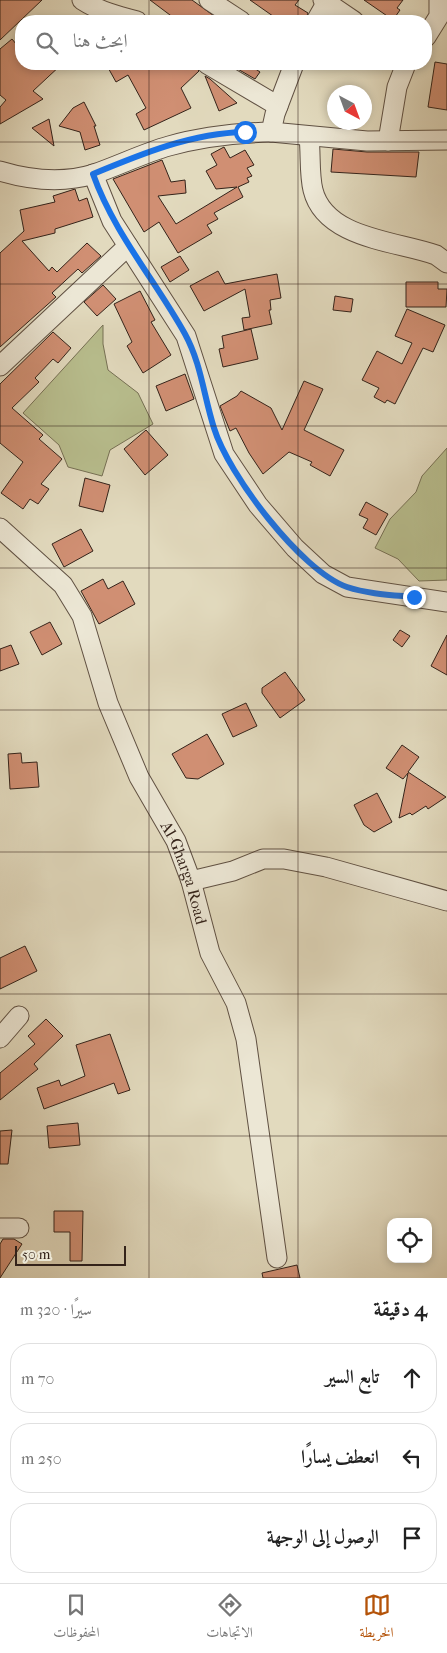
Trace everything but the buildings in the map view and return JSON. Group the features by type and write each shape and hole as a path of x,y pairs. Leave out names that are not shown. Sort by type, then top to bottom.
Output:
{"street":[{"path":"82,0 93,8 110,15"},
{"path":"209,0 232,15"},
{"path":"432,27 439,16 439,0"},
{"path":"319,15 326,1 346,15"},
{"path":"216,70 278,106"},
{"path":"271,132 278,106 292,70"},
{"path":"388,141 398,87 404,70"},
{"path":"0,171 25,179 42,180 93,174 169,146 218,134 271,132 309,137 388,141 447,140"},
{"path":"309,137 313,190 320,207 332,220 348,229 429,253 447,263"},
{"path":"93,174 112,221 186,336 224,454 258,505 295,548 322,574 347,587 447,602"},
{"path":"0,366 128,246"},
{"name":"Al-Gharga Road","path":"0,528 63,584 82,616 108,703 139,777 176,841 191,881 210,953 236,1003 246,1039 277,1258"},
{"path":"191,881 233,871 263,859 284,859 326,867 447,901"},
{"path":"0,1038 19,1016"},
{"path":"0,1228 19,1228"}],"green space":[{"path":"103,325 103,344 108,370 138,393 153,424 110,450 102,476 68,467 59,445 23,413"},
{"path":"447,448 447,580 419,581 398,559 375,548 390,519 416,492 422,476"}],"route":[{"path":"245,132 218,134 169,146 93,174 112,221 186,336 201,379 214,428 224,454 258,505 295,548 322,574 347,587 414,597"}]}
